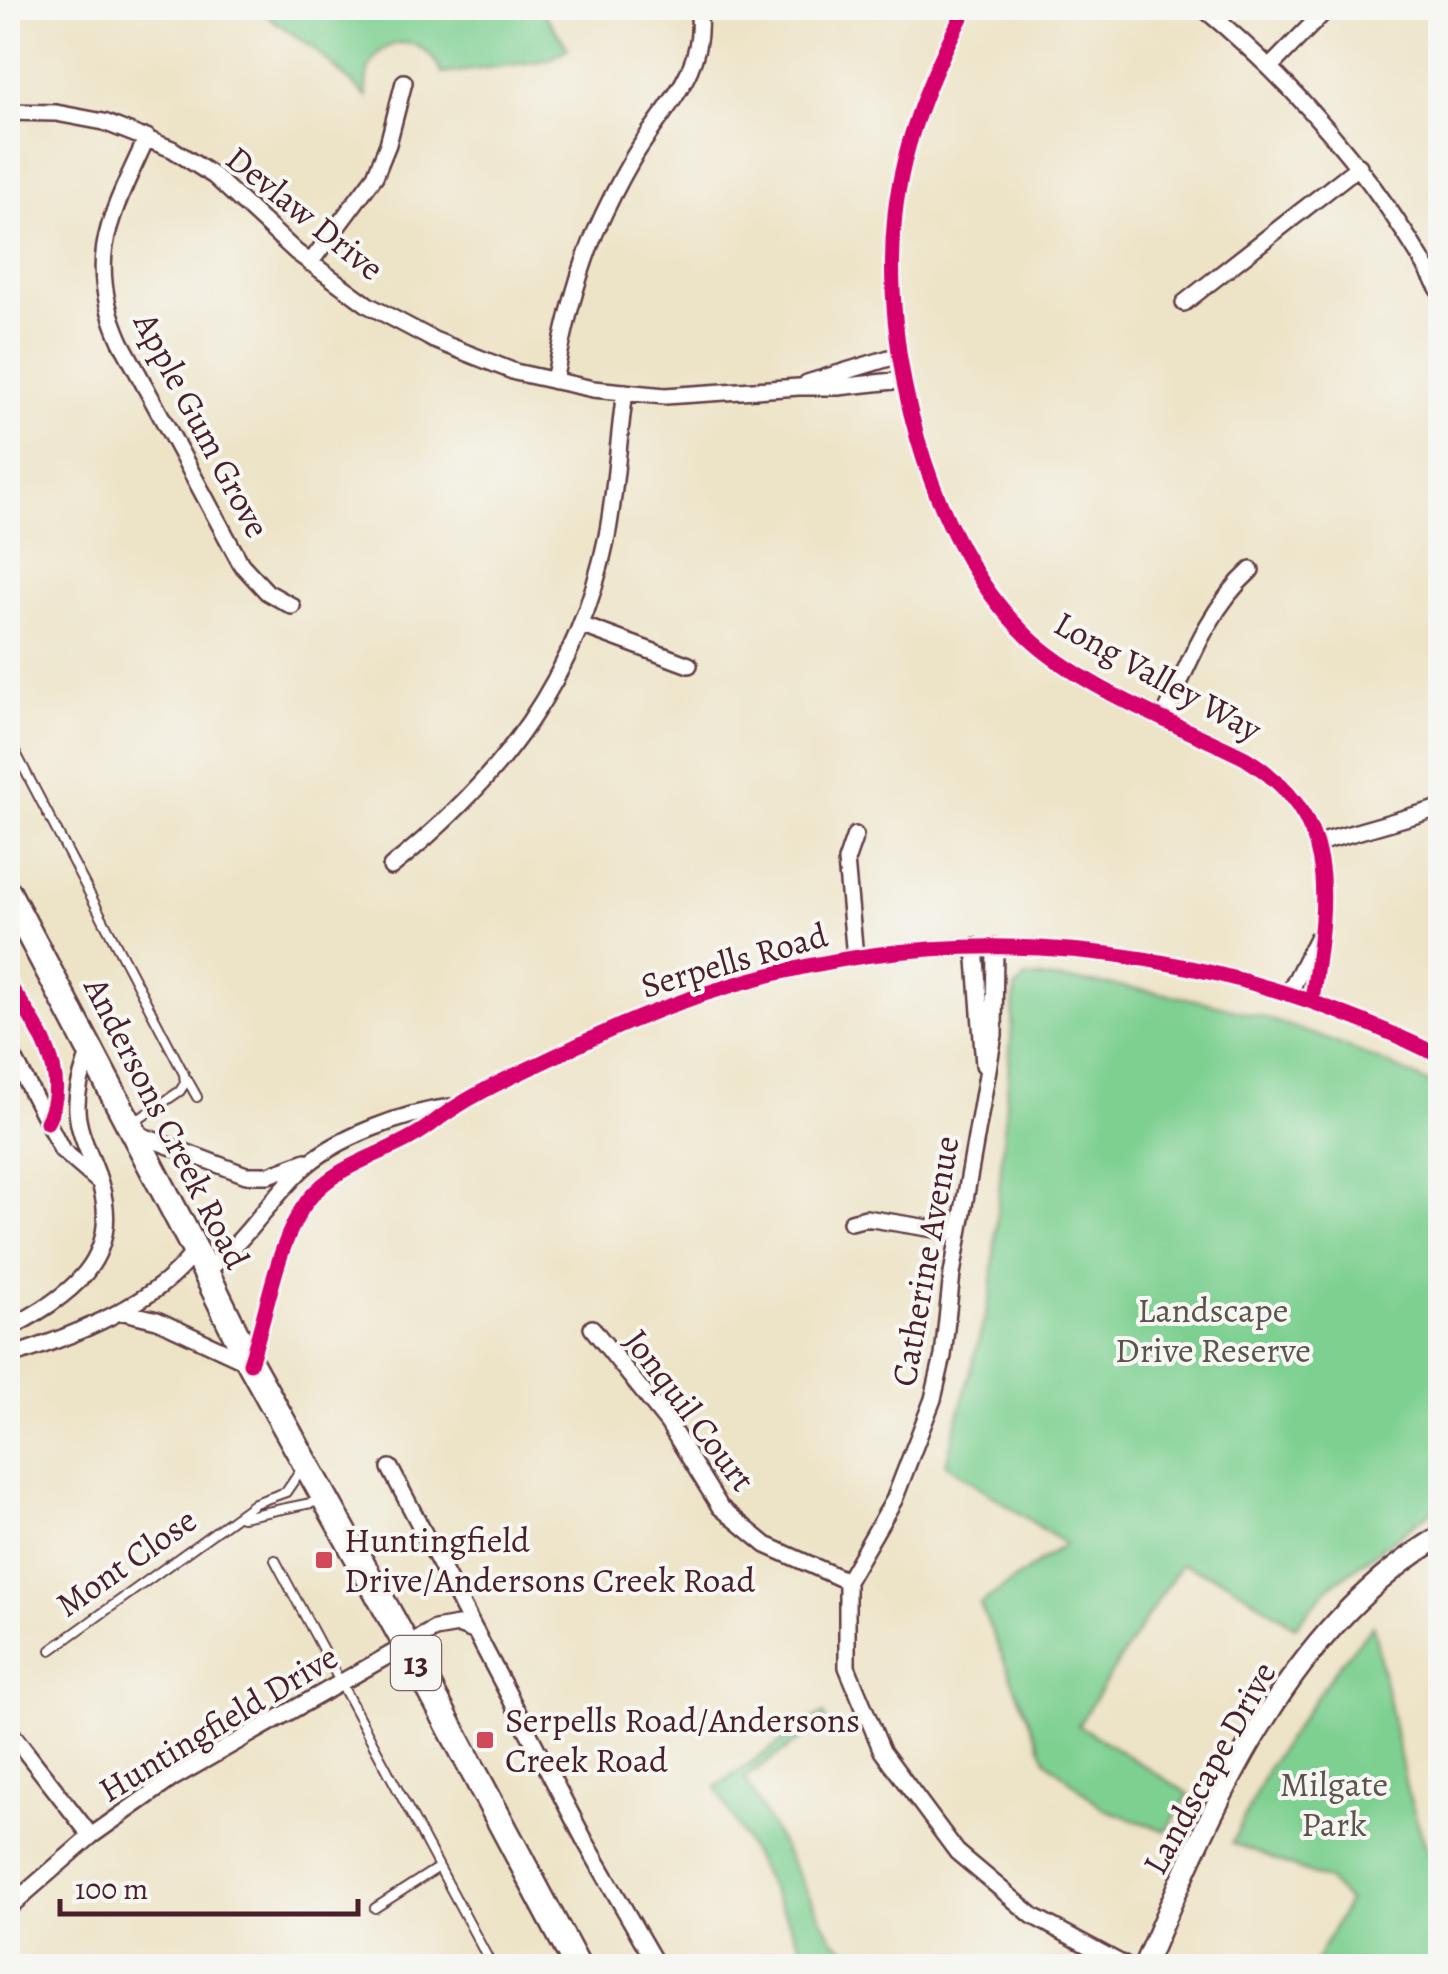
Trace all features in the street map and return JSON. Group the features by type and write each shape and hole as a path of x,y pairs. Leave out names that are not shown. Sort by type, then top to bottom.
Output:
{"main road":[{"name":"Andersons Creek Road","path":"8,894 250,1363 407,1646 577,1966"}],"street":[{"path":"554,381 575,288 596,233 633,158 683,86 696,60 698,8"},
{"name":"Long Valley Way","path":"966,8 929,84 916,124 898,199 892,258 902,380 935,489 990,594 1028,638 1084,677 1244,758 1270,775 1304,814 1318,843 1324,877 1312,1000"},
{"path":"1203,8 1270,67 1359,166 1435,269 1440,290"},
{"path":"1270,67 1328,8"},
{"path":"310,263 375,176 404,82"},
{"name":"Devlaw Drive","path":"8,112 77,116 147,137 214,176 310,263 368,304 473,357 554,381 625,392 704,396 902,380"},
{"name":"Apple Gum Grove","path":"147,137 114,211 104,245 102,278 106,307 230,548 254,580 292,606"},
{"path":"1184,303 1359,166"},
{"name":"Devlaw Drive","path":"799,386 899,354"},
{"path":"390,866 450,818 504,760 554,684 581,625 607,534 625,392"},
{"path":"1164,718 1213,615 1251,570"},
{"path":"581,625 689,665"},
{"path":"1318,843 1440,808"},
{"path":"855,835 846,861 855,957"},
{"name":"Long Valley Way","path":"1289,992 1319,934"},
{"name":"Serpells Road","path":"250,1363 292,1224 320,1187 360,1160 426,1128 451,1107 581,1043 664,1007 741,982 855,957 975,946 1080,950 1152,958 1289,992 1440,1056"},
{"name":"Catherine Avenue","path":"975,946 984,1084"},
{"name":"Catherine Avenue","path":"995,946 994,1035 972,1178 959,1233 943,1356 933,1399 894,1500 847,1582 847,1667 882,1751 958,1852 1033,1916 1126,1966"},
{"path":"8,1047 62,1150 100,1184"},
{"path":"8,1329 67,1294 92,1265 104,1226 100,1184 77,1110 90,1050"},
{"name":"Serpells Road","path":"130,1128 252,1176 275,1174 416,1112 451,1107"},
{"path":"348,1140 360,1160"},
{"name":"Serpells Road","path":"8,1358 120,1311 184,1266 236,1246 303,1168 326,1152"},
{"path":"851,1222 866,1218 959,1233"},
{"path":"120,1311 157,1320 250,1363"},
{"name":"Jonquil Court","path":"592,1328 668,1424 720,1507 766,1545 847,1582"},
{"path":"390,1468 585,1842 657,1966"},
{"name":"Landscape Drive","path":"1144,1966 1196,1846 1272,1706 1367,1588 1440,1537"},
{"name":"Huntingfield Drive","path":"8,1908 91,1836 174,1778 446,1625 476,1632"},
{"path":"8,1729 91,1836"}],"lane":[{"path":"8,738 197,1097"},
{"path":"130,1128 180,1091 185,1083 183,1070"},
{"name":"Mont Close","path":"51,1650 258,1502 286,1492 306,1462"},
{"name":"Mont Close","path":"234,1520 326,1500"},
{"path":"275,1560 492,1966"},
{"path":"376,1908 439,1867"}],"green space":[{"path":"540,8 568,48 548,60 442,74 420,47 393,45 372,62 367,97 313,48 260,11"},
{"name":"Landscape Drive Reserve","path":"1027,977 1138,989 1240,1011 1339,1044 1440,1089 1440,1505 1330,1586 1295,1626 1227,1581 1181,1564 1078,1725 1189,1794 1166,1831 1104,1809 1046,1760 980,1604 1065,1544 946,1464 991,1294 1015,989"},
{"name":"Milgate Park","path":"1373,1625 1407,1791 1440,1888 1440,1966 1313,1966 1348,1901 1327,1880 1232,1843 1270,1764 1335,1670"},
{"path":"823,1713 826,1721 745,1778 833,1939 868,1966 813,1966 716,1787"}],"cycle path":[{"path":"966,8 921,108 905,160 895,214 896,324 904,382 937,496 962,548 992,596 1027,636 1073,672 1101,688 1245,758 1277,782 1299,807 1313,835 1323,896 1312,1000"},
{"path":"250,1363 288,1236 308,1200 335,1176 414,1136 514,1075 568,1050 676,1004 785,971 895,952 1005,947 1115,955 1224,976 1332,1009 1440,1056"},
{"path":"8,984 39,1032 53,1068 56,1086 47,1122"}],"place":[{"name":"Huntingfield Drive/Andersons Creek Road","path":"324,1560"},
{"name":"Serpells Road/Andersons Creek Road","path":"485,1740"}]}
